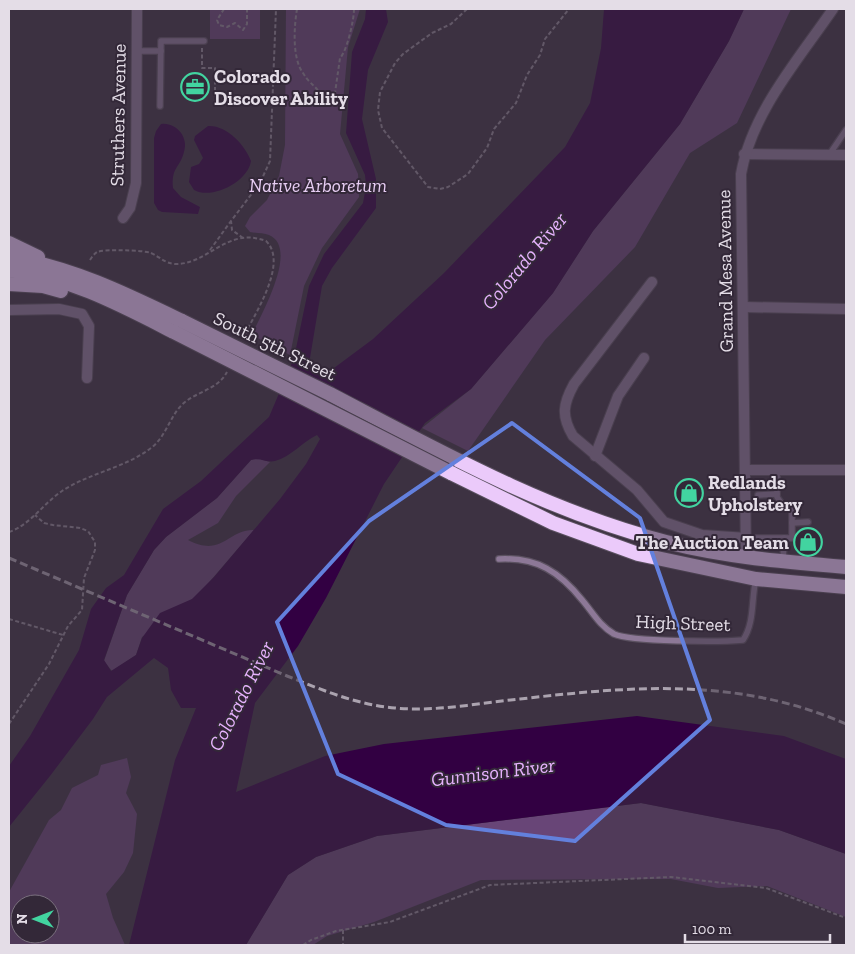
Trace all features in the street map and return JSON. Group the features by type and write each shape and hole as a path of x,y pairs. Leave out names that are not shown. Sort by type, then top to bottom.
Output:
{"highway":[{"path":"9,243 80,275"},
{"name":"South 5th Street","path":"9,257 45,263 80,275 178,327 514,496"},
{"name":"South 5th Street","path":"9,270 45,276 178,327"},
{"path":"9,284 43,286 111,300"},
{"path":"514,496 553,523 638,554 756,579 846,587"},
{"path":"514,496 667,542 746,558 846,567"},
{"path":"553,523 580,525 635,545 722,566 746,558"},
{"path":"756,579 769,572 846,578"}],"street":[{"name":"Struthers Avenue","path":"123,218 130,208 136,183 136,9"},
{"name":"Grand Mesa Avenue","path":"746,558 741,174 744,154 753,130 782,83 833,9"},
{"path":"744,154 846,155"},
{"path":"652,282 574,384 565,400 563,411 566,424 573,436 637,490 664,522 702,535 747,538"},
{"path":"744,307 846,308"},
{"path":"9,310 59,309 82,314 89,326 87,378"},
{"path":"595,456 618,396 644,358"},
{"path":"746,470 846,470"}],"lane":[{"path":"160,106 161,41 203,41"},
{"path":"136,51 161,51"},
{"path":"828,155 846,130"},
{"path":"747,538 792,538 792,505 782,504 777,494 777,470"},
{"path":"758,495 777,494"},
{"path":"792,523 808,522"},
{"path":"783,562 784,538"},
{"name":"High Street","path":"499,559 519,558 535,562 563,579 600,624 615,634 639,639 743,640 751,625 752,593 756,579"}],"path":[{"path":"224,9 217,20 219,25 227,27 235,23 243,30 248,24 247,9"},
{"path":"208,251 254,193 268,169 271,153 276,9"},
{"path":"297,9 296,59 298,66 310,82 319,88 324,104 329,106 334,100 340,58 345,53 346,41 354,24 354,9"},
{"path":"468,9 451,24 432,33 403,54 385,80 378,100 379,118 386,135 424,183 434,189 448,187 468,174 483,154 494,129 516,103 527,75 540,55 545,39 569,9"},
{"path":"203,41 202,68 215,68 215,103"},
{"path":"215,80 273,81"},
{"path":"231,221 232,230 235,234 245,238 266,241 273,251 275,260 267,290 241,343"},
{"path":"90,260 93,255 102,251 142,251 150,252 166,263 182,264 195,260 227,242 245,238"},
{"path":"9,532 23,525 65,489 152,448 167,430 181,405 215,386 226,374 230,366"},
{"path":"9,724 35,688 73,618 82,610 82,585 94,557 95,542 88,531 80,528 53,525 44,522 35,515"},
{"path":"9,619 63,635"},
{"path":"303,945 311,940 343,930 390,922 490,885 671,877 766,888 846,918"},
{"path":"343,930 344,945"}],"highlighted area":[{"path":"512,423 640,518 710,720 575,841 446,825 338,774 277,622 369,521"}],"green space":[{"path":"210,9 260,9 260,39 210,39"},
{"name":"Native Arboretum","path":"286,9 360,9 348,47 340,134 358,174 359,197 322,248 304,286 290,355 252,335 275,283 281,253 277,242 269,235 250,232 245,226 250,217 267,200 279,176 285,145"},
{"path":"744,9 791,9 737,123 690,153 635,247 545,340 468,451 422,428 471,389 553,293 593,231 680,124 729,41"},
{"path":"257,458 270,462 236,496 218,523 188,540 200,545 209,546 245,531 254,530 199,594 142,637 136,655 112,671 104,661 127,595 154,550 166,537 217,498 251,460"},
{"path":"127,758 131,777 126,793 137,814 133,853 124,872 106,894 113,918 125,945 9,945 9,892 49,820 61,810 72,788 98,775 101,765"},
{"path":"641,803 779,830 846,854 846,917 767,886 718,888 671,879 481,880 374,922 327,936 313,945 246,945 288,875 316,857 377,836"}],"water":[{"path":"366,9 386,9 388,22 368,70 362,119 376,179 376,208 332,268 322,286 309,364 310,368 316,371 330,371 373,339 444,273 565,147 590,103 601,48 604,9 744,9 729,41 680,124 593,231 553,293 471,389 425,423 384,484 326,598 298,646 255,703 236,792 325,756 384,744 637,716 784,736 846,759 846,854 779,830 641,803 377,836 316,857 288,875 246,945 129,945 175,760 196,708 181,708 171,690 168,668 154,658 107,697 93,719 9,827 9,766 30,736 79,650 91,609 106,588 124,575 163,509 201,481 269,417 294,358 309,286 324,254 363,203 366,186 365,175 346,133 352,52 365,19","holes":["317,435 320,439 306,464 280,499 214,577 192,599 160,613 142,638 136,655 111,671 104,660 127,595 154,550 166,537 217,498 251,460 275,461 286,456"]},
{"path":"161,124 172,125 183,136 185,146 173,176 173,188 181,197 200,207 198,214 162,212 158,210 154,203 154,138"},
{"path":"208,126 228,132 240,143 251,161 243,176 236,182 219,191 210,193 194,190 189,182 191,167 199,164 203,158 194,140 195,136"}],"railway":[{"path":"9,558 287,676 367,704 395,708 426,709 562,694 645,689 685,689 726,692 766,698 806,709 846,724"}],"place":[{"name":"Colorado Discover Ability","path":"195,87"},
{"name":"Redlands Upholstery","path":"689,493"},
{"name":"The Auction Team","path":"808,542"}],"water label":[{"name":"Colorado River","path":"524,261"},
{"name":"Colorado River","path":"241,696"},
{"name":"Gunnison River","path":"493,772"}]}
